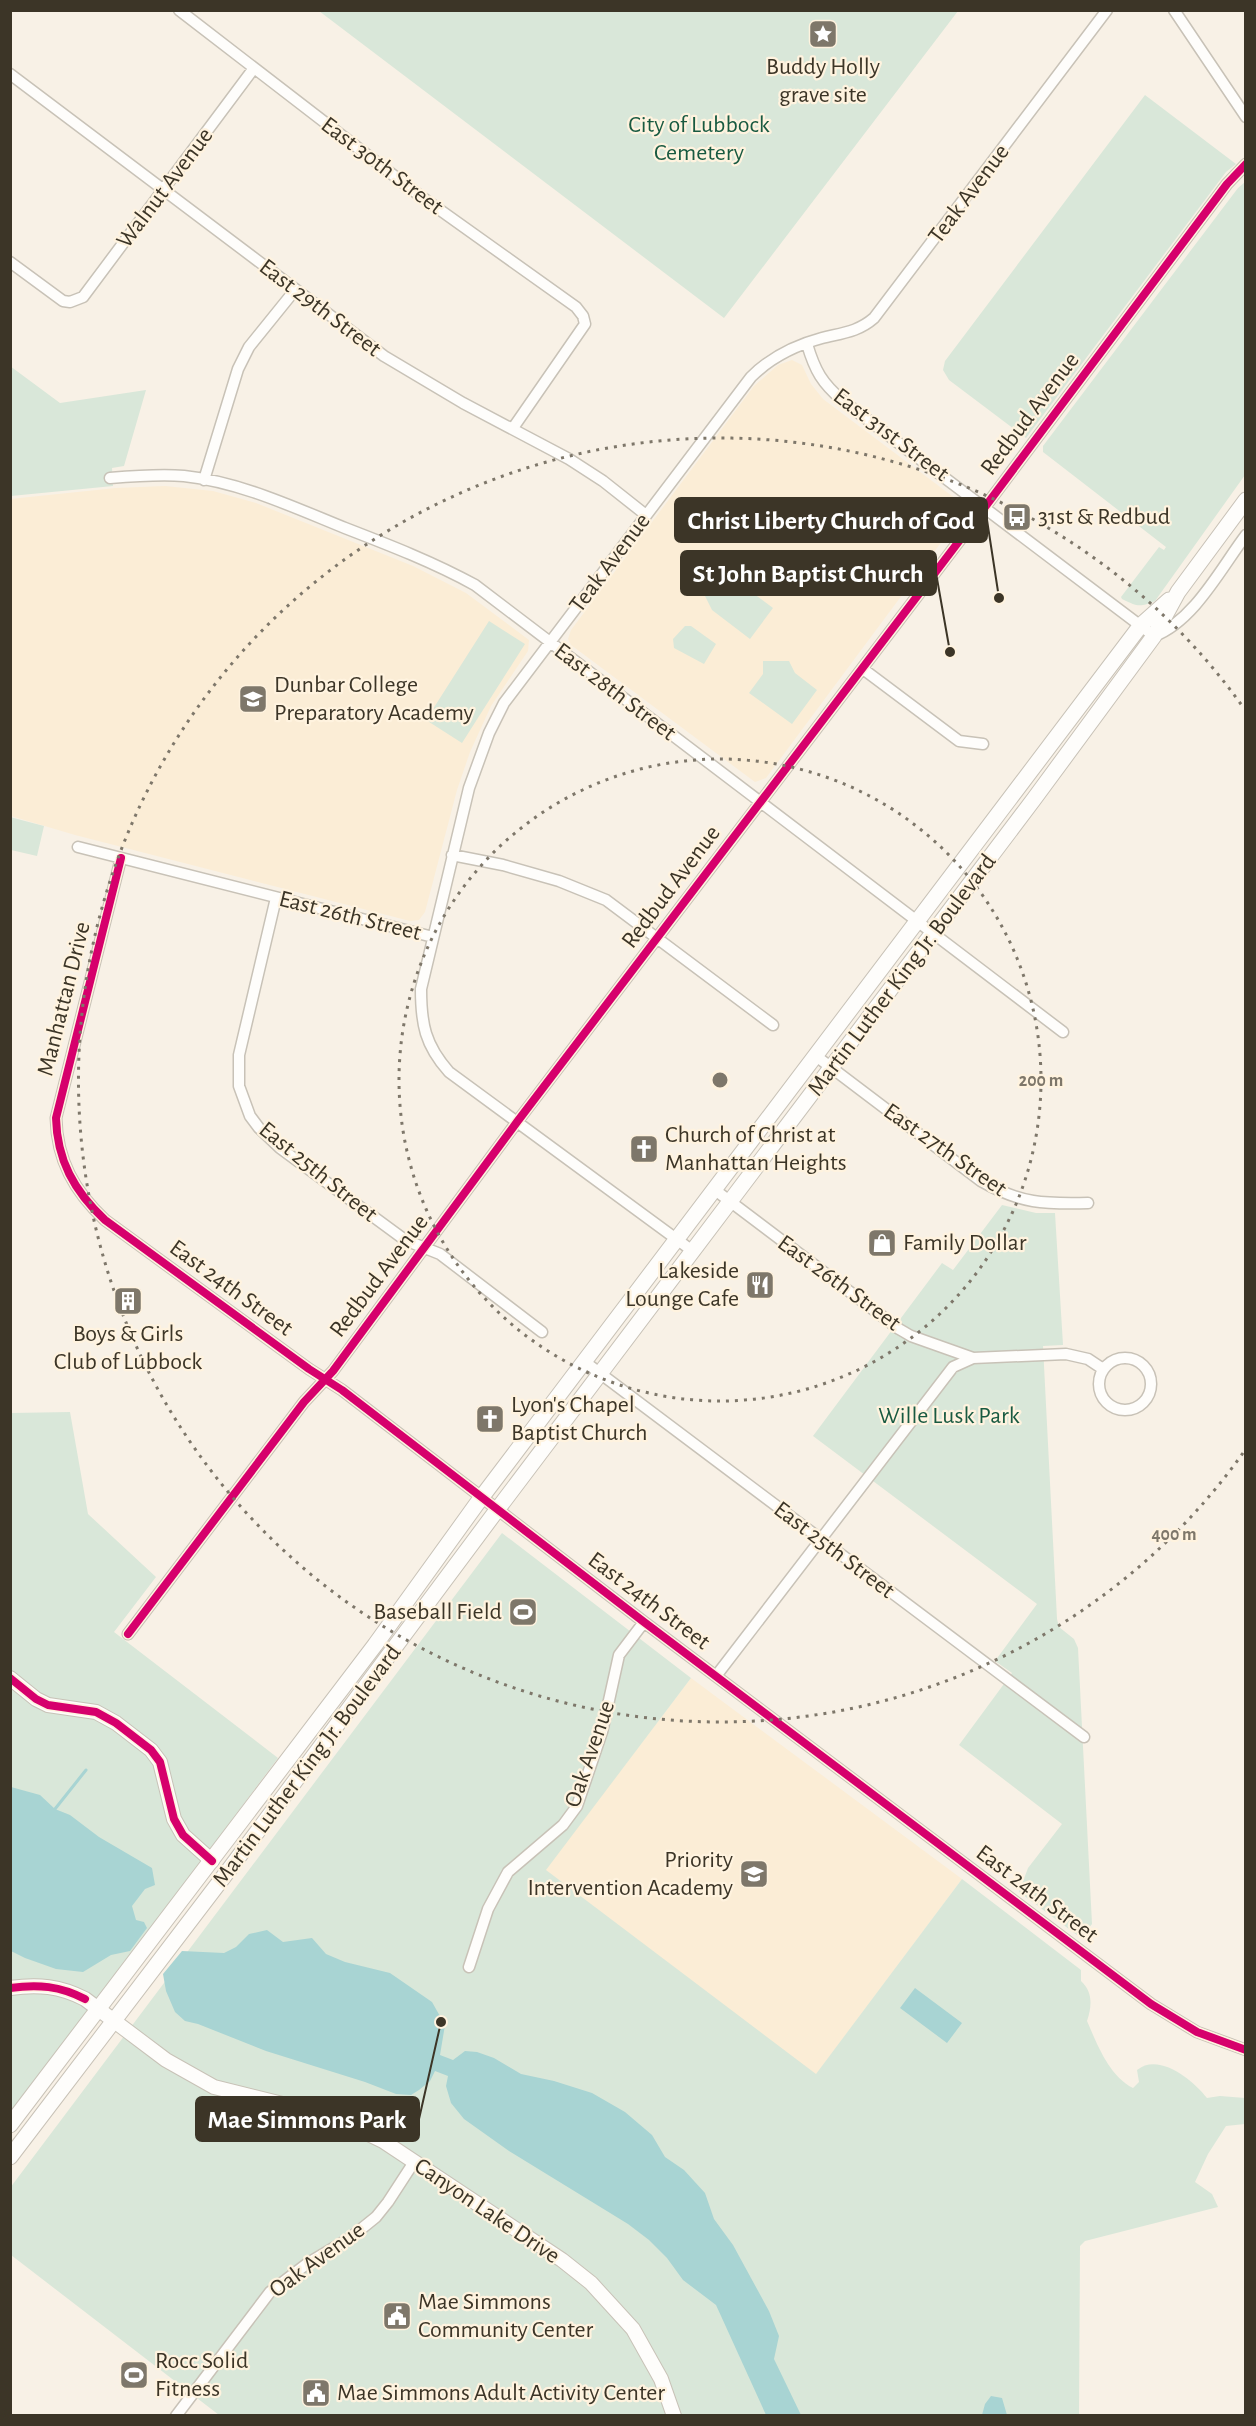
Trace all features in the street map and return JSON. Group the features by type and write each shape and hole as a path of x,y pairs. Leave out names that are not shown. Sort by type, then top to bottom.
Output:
{"main road":[{"name":"Martin Luther King Jr. Boulevard","path":"10,2157 115,2021 932,934 1154,636 1178,592 1245,500"},
{"name":"Martin Luther King Jr. Boulevard","path":"10,2126 375,1645 481,1498 1141,625 1178,592"}],"street":[{"name":"East 30th Street","path":"179,10 419,195 576,307 585,324 513,428"},
{"name":"Teak Avenue","path":"432,937 469,788 489,733 504,704 751,377 763,365 786,353 807,344 864,327 874,318 1107,10"},
{"path":"1174,10 1245,117"},
{"name":"Walnut Avenue","path":"10,262 63,301 70,302 83,297 254,68"},
{"name":"East 29th Street","path":"10,74 384,356 463,403 579,465 646,515"},
{"name":"Redbud Avenue","path":"128,1634 304,1402 333,1371 517,1122 863,669 1227,184 1245,165"},
{"path":"204,480 238,369 249,348 295,290"},
{"name":"East 31st Street","path":"807,344 818,375 828,388 1154,636"},
{"name":"East 28th Street","path":"110,478 162,476 204,480 260,495 432,562 475,585 1064,1032"},
{"path":"1154,636 1169,630 1190,610 1245,535"},
{"path":"863,669 959,741 983,744"},
{"name":"East 26th Street","path":"78,847 432,937 421,989 422,1023 426,1037 441,1062 450,1072 694,1252"},
{"path":"452,855 503,865 584,890 606,900 773,1025"},
{"name":"Manhattan Drive","path":"60,1150 56,1118 59,1100 121,858"},
{"name":"East 25th Street","path":"276,898 241,1041 238,1070 244,1102 258,1128 275,1144 405,1240 440,1254 543,1332"},
{"name":"East 27th Street","path":"816,1056 981,1181 1004,1195 1046,1204 1088,1203"},
{"name":"East 24th Street","path":"60,1150 72,1183 105,1220 342,1390 644,1622 1151,2004 1197,2032 1245,2050"},
{"name":"East 26th Street","path":"715,1190 899,1329 911,1336 973,1358"},
{"path":"716,1676 953,1367 973,1358 1066,1354 1088,1359 1103,1369"},
{"path":"1119,1358 1130,1358 1142,1363 1152,1383 1146,1401 1138,1408 1126,1410 1109,1405 1101,1395 1099,1386 1103,1369 1110,1362 1119,1358"},
{"name":"East 25th Street","path":"585,1362 1084,1737"},
{"name":"Oak Avenue","path":"469,1967 488,1909 508,1872 563,1825 577,1806 602,1732 619,1655 644,1622"},
{"path":"10,1678 36,1699 48,1705 96,1712 116,1722 151,1750 160,1762 174,1819 183,1835 212,1861"},
{"name":"Canyon Lake Drive","path":"10,1988 36,1985 56,1987 72,1992 166,2060 214,2087 331,2116 383,2141 562,2260 591,2283 633,2329 661,2379 675,2415"},
{"name":"Oak Avenue","path":"176,2415 270,2292 308,2263 364,2227 388,2202 414,2162"}],"shaded area":[{"path":"792,360 802,365 811,384 823,399 964,505 966,509 766,778 755,782 571,645 568,639 571,630 754,386 778,365"},
{"name":"Dunbar College Preparatory Academy","path":"165,486 213,491 256,503 413,566 466,593 529,640 528,651 491,706 470,752 457,790 425,912 419,920 410,921 75,835 11,816 10,499 116,488"},
{"name":"Priority Intervention Academy","path":"691,1678 962,1879 816,2075 545,1870"}],"green space":[{"name":"City of Lubbock Cemetery","path":"319,11 958,11 724,318"},
{"path":"1145,95 1236,164 1226,172 1026,438 949,380 943,370 945,361"},
{"path":"1245,182 1245,475 1155,601 1145,605 1135,605 1121,597 1159,547 1164,550 1166,547 1043,452 1043,446 1238,188"},
{"path":"10,366 60,403 146,390 124,466 112,468 113,486 11,496"},
{"path":"721,569 744,587 742,589 748,594 750,591 773,608 750,639 712,610 704,594"},
{"path":"489,621 525,644 462,743 426,720"},
{"path":"685,626 691,626 716,644 704,664 674,648 673,639"},
{"path":"763,661 789,661 795,673 817,690 792,724 749,693 763,674"},
{"path":"10,817 44,826 37,856 11,850"},
{"name":"Wille Lusk Park","path":"1002,1205 1036,1213 1055,1213 1063,1345 1043,1346 1057,1619 1059,1627 1074,1639 1078,1648 1092,1924 1081,1938 1019,1892 1028,1868 1062,1824 959,1745 1012,1673 995,1661 1037,1604 813,1436 942,1263 953,1270"},
{"path":"70,1412 88,1514 156,1577 114,1632 278,1758 11,2115 11,1413"},
{"path":"502,1533 691,1678 546,1870 816,2074 962,1879 1081,1970 1081,1981 1088,1990 1090,2000 1087,2021 1105,2059 1125,2083 1133,2088 1139,2082 1137,2070 1146,2065 1155,2064 1175,2070 1207,2098 1220,2096 1245,2098 1245,2124 1226,2126 1208,2154 1195,2182 1212,2194 1218,2207 1085,2241 1080,2246 1079,2415 219,2415 11,2255 10,2188"}],"water":[{"path":"11,1787 40,1795 55,1809 70,1815 99,1837 152,1868 155,1885 145,1889 132,1906 136,1920 144,1922 147,1928 130,1951 111,1955 83,1972 56,1969 11,1951"},
{"path":"267,1930 283,1942 312,1938 326,1954 345,1962 390,1973 432,2002 445,2025 440,2055 453,2060 465,2051 477,2052 494,2058 521,2074 592,2093 625,2112 652,2135 665,2157 684,2170 705,2193 714,2219 733,2245 769,2311 779,2336 774,2359 801,2415 766,2415 716,2305 683,2280 667,2258 628,2224 509,2151 464,2119 451,2103 446,2086 448,2076 435,2071 430,2081 411,2095 396,2094 266,2051 185,2021 175,2012 166,1991 163,1974 182,1951 224,1953 236,1947 249,1934"},
{"path":"915,1988 962,2023 947,2043 900,2008"},
{"path":"991,2396 1002,2398 1007,2415 982,2415 985,2404"}],"waterway":[{"path":"55,1809 86,1770"}],"cycle path":[{"path":"128,1634 304,1402 333,1371 517,1122 985,507 1227,184 1246,164"},
{"path":"121,858 56,1118 60,1148 69,1174 94,1209 105,1220 309,1369 342,1390 644,1622 1151,2004 1197,2032 1246,2050"},
{"path":"10,1678 36,1699 48,1705 96,1712 116,1723 151,1750 160,1762 174,1819 183,1835 212,1861"},
{"path":"10,1988 49,1987 67,1991 85,1999"}],"place":[{"name":"Buddy Holly grave site","path":"823,34"},
{"name":"31st & Redbud","path":"1017,517"},
{"name":"Christ Liberty Church of God","path":"999,598"},
{"name":"St John Baptist Church","path":"950,652"},
{"name":"Dunbar College Preparatory Academy","path":"253,699"},
{"name":"Church of Christ at Manhattan Heights","path":"644,1149"},
{"name":"Family Dollar","path":"882,1243"},
{"name":"Lakeside Lounge Cafe","path":"760,1285"},
{"name":"Boys & Girls Club of Lubbock","path":"128,1301"},
{"name":"Lyon's Chapel Baptist Church","path":"490,1419"},
{"name":"Baseball Field","path":"523,1612"},
{"name":"Priority Intervention Academy","path":"754,1874"},
{"name":"Mae Simmons Park","path":"441,2022"},
{"name":"Mae Simmons Community Center","path":"397,2316"},
{"name":"Rocc Solid Fitness","path":"134,2375"},
{"name":"Mae Simmons Adult Activity Center","path":"316,2393"}]}
